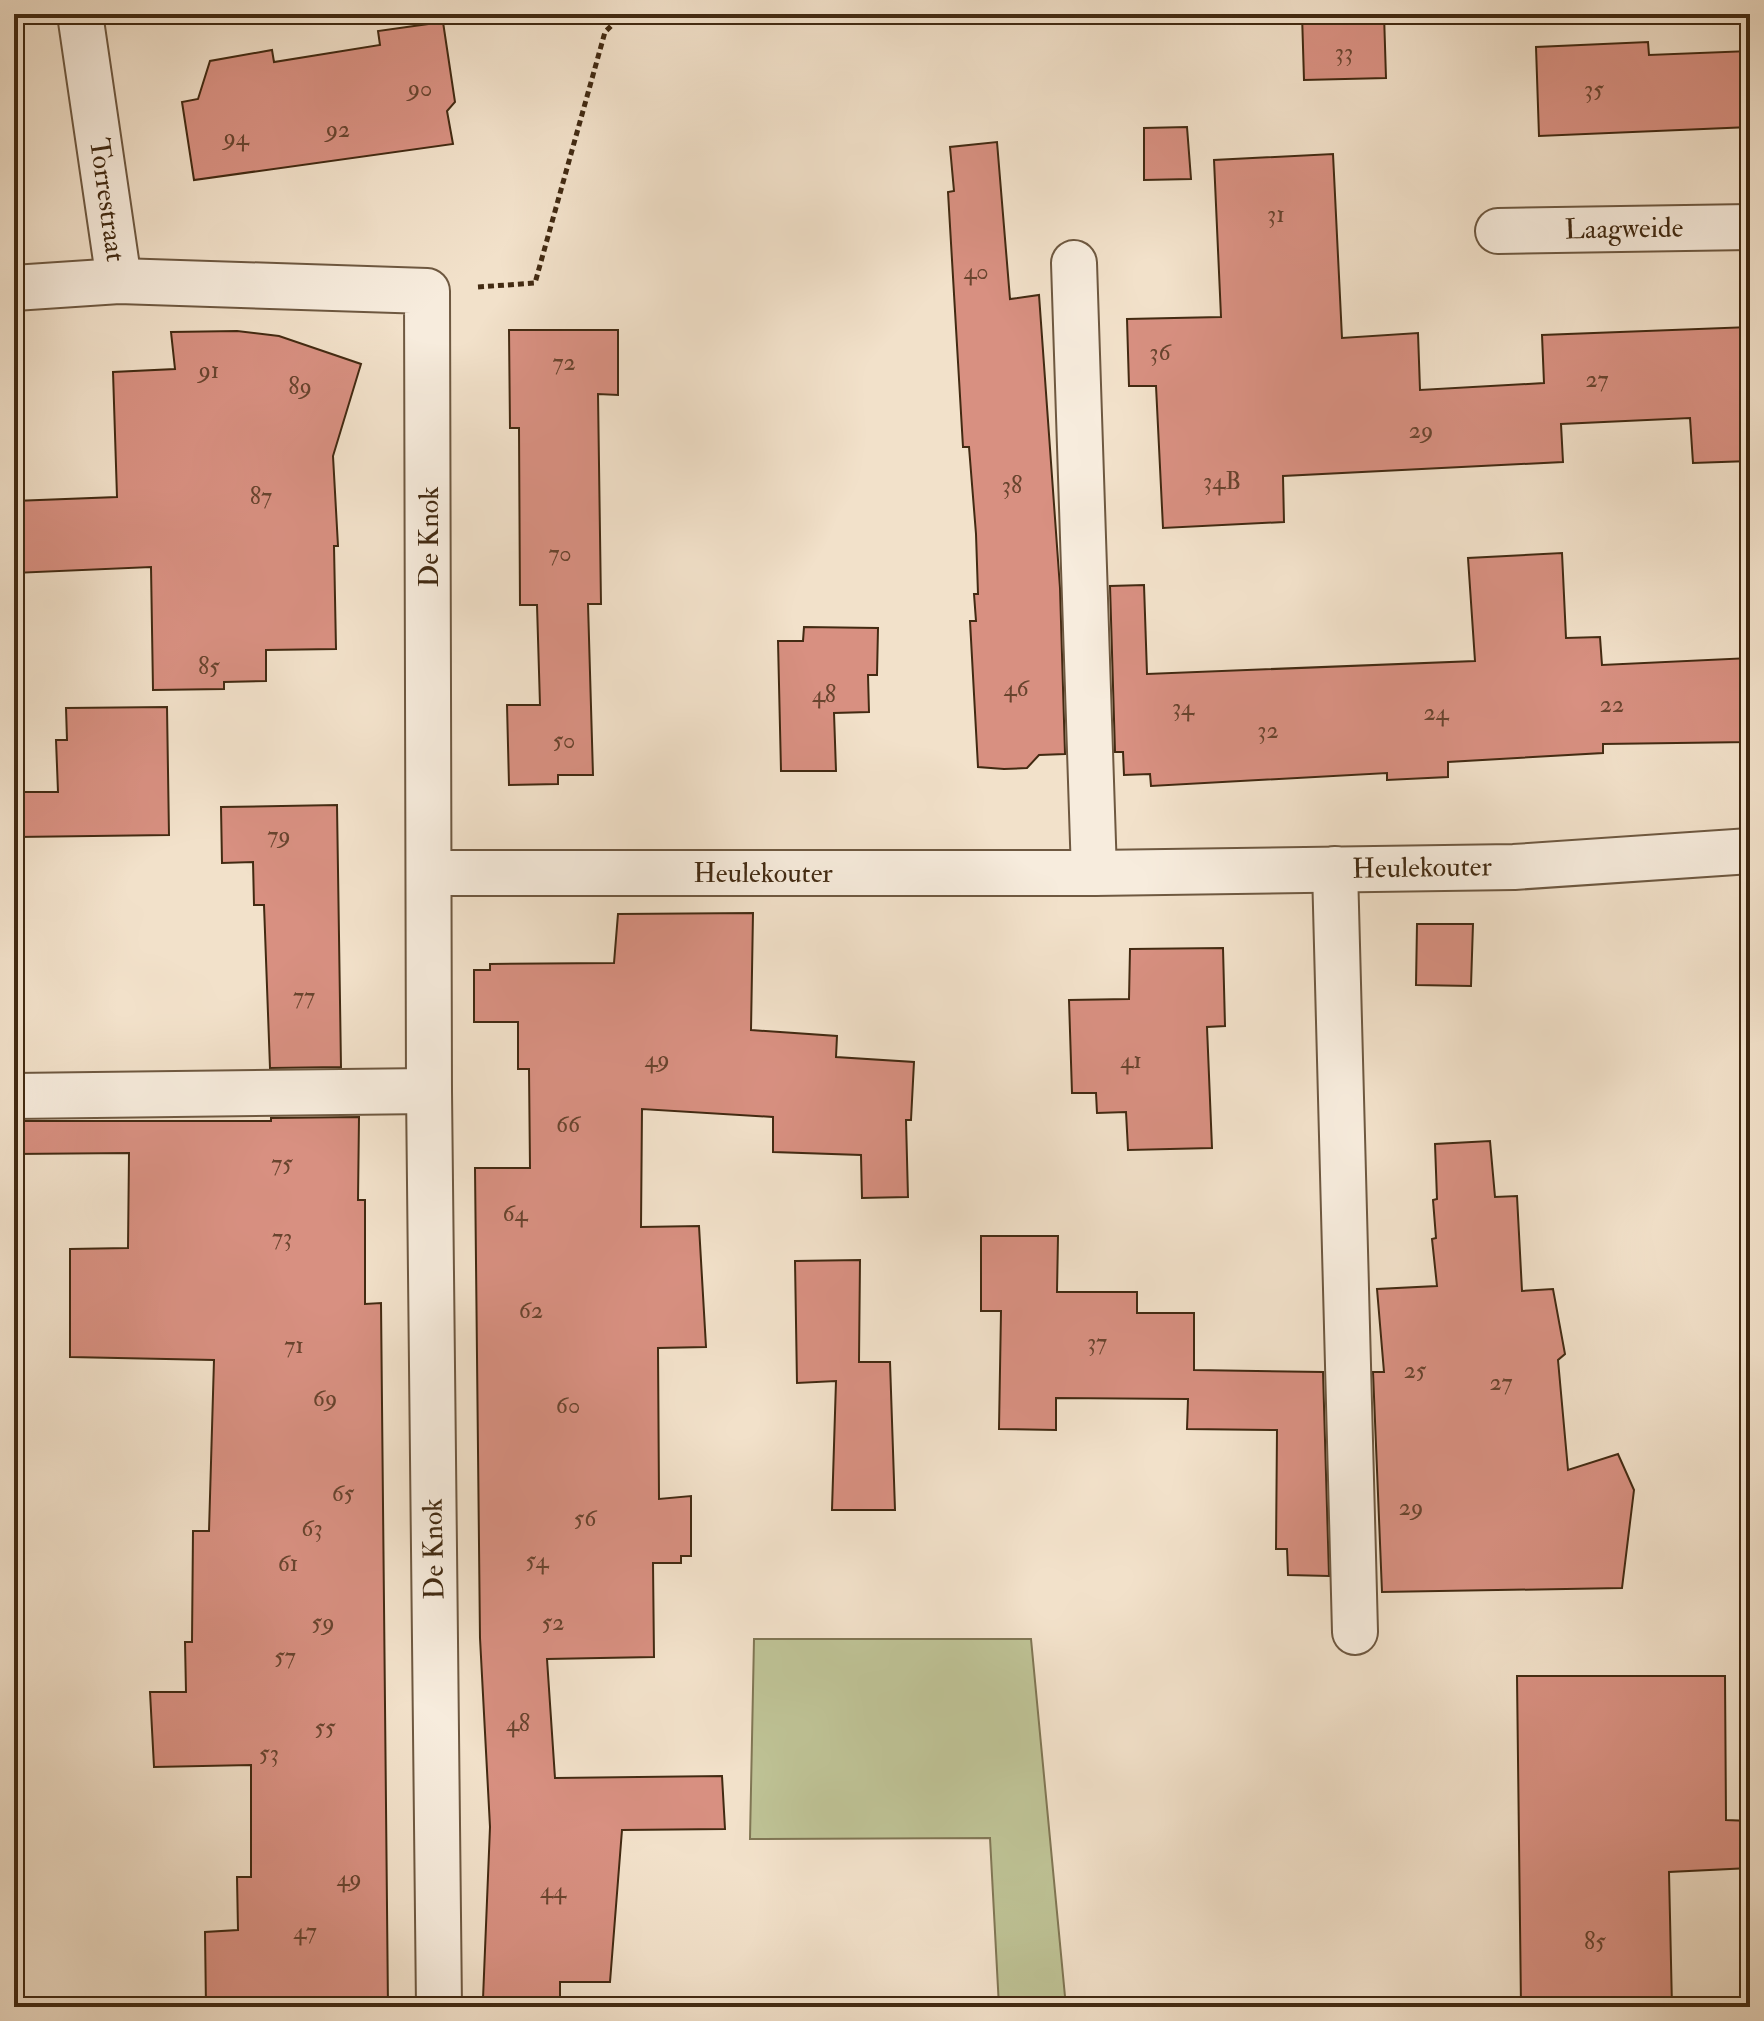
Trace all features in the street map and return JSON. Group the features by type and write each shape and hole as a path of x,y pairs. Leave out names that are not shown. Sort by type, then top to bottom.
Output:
{"street":[{"name":"Torrestraat","path":"14,288 119,281 80,14"},
{"name":"Laagweide","path":"1498,231 1750,227"},
{"path":"1074,263 1094,873"},
{"path":"119,281 427,291"},
{"name":"De Knok","path":"427,291 431,873 429,1091 439,2007"},
{"name":"Heulekouter","path":"431,873 1094,873 1514,867 1750,851"},
{"path":"1335,869 1355,1632"},
{"path":"14,1096 429,1091"}],"path":[{"path":"427,291 535,283 605,32 623,14"}],"green space":[{"path":"754,1639 1031,1639 1066,2007 999,2007 990,1838 750,1839"}],"building":[{"path":"1302,14 1384,14 1386,78 1304,80"},
{"path":"443,22 455,102 447,111 453,144 194,180 182,102 198,99 210,61 272,50 274,62 380,45 378,31"},
{"path":"1648,42 1649,55 1750,51 1750,127 1539,136 1536,47"},
{"path":"1187,127 1191,179 1144,180 1144,128"},
{"path":"997,142 1010,299 1039,295 1060,588 1065,754 1039,755 1027,768 1004,769 978,767 970,621 976,621 974,594 978,594 976,534 969,447 963,447 948,192 954,191 950,147"},
{"path":"1333,154 1342,338 1418,333 1420,390 1544,383 1542,335 1750,327 1750,461 1693,463 1690,418 1561,424 1563,462 1283,476 1284,522 1163,528 1156,386 1129,386 1127,319 1221,317 1214,160"},
{"path":"509,330 618,330 618,395 598,394 601,604 588,604 593,775 558,775 558,784 509,785 507,705 540,705 537,605 520,605 519,428 510,428"},
{"path":"237,331 279,336 361,364 333,456 338,546 334,546 336,649 266,650 266,681 224,682 224,689 153,690 151,567 14,573 14,501 117,497 113,372 175,369 171,332"},
{"path":"1562,553 1566,638 1600,637 1602,665 1750,658 1750,742 1603,744 1603,753 1448,762 1448,777 1387,780 1387,773 1151,786 1150,774 1124,775 1123,752 1115,752 1110,586 1144,585 1147,674 1475,661 1468,558"},
{"path":"804,627 878,628 877,675 868,675 869,712 834,713 836,771 781,771 778,641 803,641"},
{"path":"167,707 169,835 17,837 16,792 58,792 56,740 67,740 66,708"},
{"path":"337,805 341,1067 270,1068 264,905 254,905 253,862 222,863 221,807"},
{"path":"753,913 751,1030 837,1036 836,1057 914,1062 911,1120 906,1120 908,1197 862,1198 861,1155 773,1152 773,1117 642,1109 641,1227 699,1226 706,1347 658,1348 659,1499 691,1496 691,1556 681,1556 681,1563 653,1563 654,1657 547,1659 555,1778 722,1776 725,1829 622,1830 610,1982 560,1982 560,2000 483,1999 490,1827 480,1638 475,1168 530,1168 529,1069 518,1069 518,1022 474,1022 474,970 490,970 490,964 614,963 618,914"},
{"path":"1417,924 1473,924 1471,986 1416,985"},
{"path":"1223,948 1225,1026 1207,1027 1212,1148 1128,1150 1126,1112 1097,1113 1096,1093 1072,1093 1069,1000 1129,999 1130,949"},
{"path":"359,1117 358,1200 365,1200 365,1304 381,1303 388,2007 206,2007 205,1932 238,1930 237,1877 251,1877 251,1765 154,1767 150,1692 186,1692 185,1642 192,1642 193,1531 209,1531 214,1360 70,1357 70,1249 128,1248 129,1153 14,1154 14,1121 271,1121 271,1118"},
{"path":"1490,1141 1495,1197 1517,1196 1522,1291 1553,1289 1565,1354 1558,1360 1568,1470 1618,1454 1634,1490 1622,1588 1382,1592 1373,1372 1384,1372 1377,1289 1437,1286 1432,1239 1436,1238 1433,1200 1437,1199 1435,1144"},
{"path":"981,1236 1058,1236 1057,1292 1137,1292 1137,1313 1194,1313 1194,1370 1323,1372 1329,1576 1288,1575 1287,1549 1276,1549 1277,1430 1187,1429 1188,1399 1056,1398 1056,1430 999,1429 1001,1311 981,1311"},
{"path":"860,1260 859,1362 890,1362 895,1510 832,1510 836,1381 797,1383 795,1261"},
{"path":"1517,1676 1725,1676 1726,1820 1750,1821 1750,1868 1669,1872 1672,2007 1521,2007"}]}
